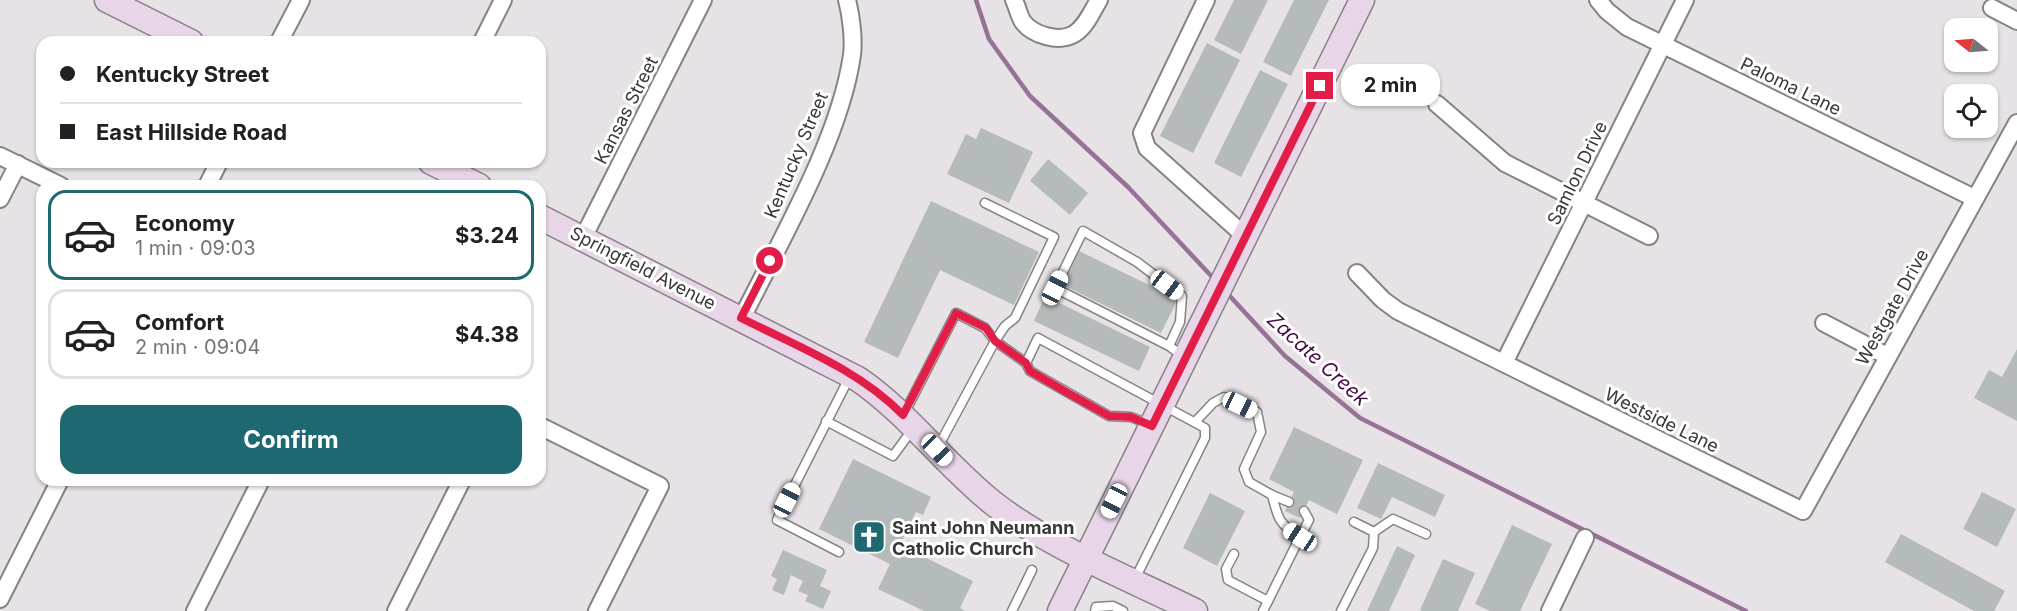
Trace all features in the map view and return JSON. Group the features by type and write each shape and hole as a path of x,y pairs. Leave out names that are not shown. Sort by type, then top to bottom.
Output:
{"main road":[{"path":"107,0 179,36"},
{"path":"1060,611 1157,415 1177,352 1205,317 1362,0"},
{"path":"443,168 467,180"},
{"name":"Springfield Avenue","path":"546,220 851,374 879,393 970,483 1015,519 1195,611"}],"street":[{"path":"282,36 301,0"},
{"path":"485,36 503,0"},
{"name":"Kansas Street","path":"583,238 703,0"},
{"name":"Kentucky Street","path":"741,318 826,142 844,92 853,52 847,0"},
{"path":"1014,0 1023,22 1039,33 1056,38 1074,34 1088,20 1099,0"},
{"path":"1206,0 1142,133 1147,148 1246,237"},
{"name":"Paloma Lane","path":"1598,0 1607,11 1628,27 1974,198"},
{"name":"Samlon Drive","path":"1504,363 1685,0"},
{"path":"1992,8 2017,21"},
{"path":"1437,104 1505,163 1649,236"},
{"name":"Westgate Drive","path":"1803,511 2017,123"},
{"path":"0,156 49,180"},
{"path":"0,199 18,164"},
{"name":"Westside Lane","path":"1358,273 1383,300 1398,311 1803,511"},
{"path":"1824,323 1887,356"},
{"path":"546,429 660,486 597,611"},
{"path":"0,599 57,486"},
{"path":"195,611 258,486"},
{"path":"396,611 459,486"},
{"path":"1550,611 1586,538"}],"lane":[{"path":"937,450 995,341 1005,326 1015,318 1054,237 985,203"},
{"path":"1083,231 1137,262 1182,296 1177,352 1055,288 1083,231"},
{"path":"826,422 893,456 956,313 986,328 995,341 1026,363 1030,371 1109,416 1157,415 1195,422 1205,428 1205,438 1134,581"},
{"path":"1026,363 1038,338 1157,415"},
{"path":"839,552 777,520 851,374"},
{"path":"1195,422 1213,403 1224,397 1257,412 1261,432 1244,470 1249,482 1289,502"},
{"path":"1272,495 1277,516 1283,526 1300,537"},
{"path":"1263,611 1309,520 1304,511"},
{"path":"1374,532 1393,519 1426,534"},
{"path":"1354,522 1374,532"},
{"path":"1341,611 1373,548 1374,532"},
{"path":"1234,554 1226,569 1228,580 1268,601"},
{"path":"1012,611 1032,570"},
{"path":"1095,611 1096,607 1113,606 1123,611"}],"building":[{"path":"1234,0 1268,0 1241,54 1214,40"},
{"path":"1294,0 1329,0 1291,76 1263,62"},
{"path":"1207,43 1240,60 1193,153 1160,136"},
{"path":"1260,70 1288,84 1241,177 1214,163"},
{"path":"981,128 1033,152 1009,203 947,174 966,134 976,139"},
{"path":"1048,159 1088,193 1070,215 1030,181"},
{"path":"931,201 1039,252 1014,305 940,270 898,358 864,342"},
{"path":"1079,251 1178,299 1161,333 1063,285"},
{"path":"1045,296 1150,347 1139,371 1034,321"},
{"path":"2017,349 2017,421 1974,398 1989,370 2002,377"},
{"path":"1294,427 1363,460 1337,514 1309,500 1300,518 1285,511 1294,492 1269,479"},
{"name":"Saint John Neumann Catholic Church","path":"853,459 931,497 923,515 916,512 900,545 973,581 960,608 965,611 924,611 878,589 890,564 819,529"},
{"path":"1378,463 1445,495 1435,517 1392,497 1381,519 1357,508"},
{"path":"1982,492 2016,509 1997,547 1963,529"},
{"path":"1210,493 1245,511 1217,566 1183,548"},
{"path":"1512,525 1552,544 1520,611 1490,611 1475,604"},
{"path":"1901,534 2005,591 1994,611 1974,611 1885,562"},
{"path":"1397,546 1415,555 1389,611 1367,611"},
{"path":"783,550 827,570 820,586 831,591 823,609 805,601 808,595 798,591 803,581 791,575 784,595 772,590 777,579 771,576"},
{"path":"1443,559 1475,573 1458,611 1422,611 1420,610"}],"waterway":[{"name":"Zacate Creek","path":"976,0 989,39 1030,96 1128,187 1215,280"},
{"name":"Zacate Creek","path":"1227,293 1285,356 1360,418 1746,611"}],"place":[{"name":"Saint John Neumann Catholic Church","path":"869,537"}],"route":[{"path":"770,261 741,318 851,374 879,393 903,415 956,313 986,328 995,341 1026,363 1030,371 1068,393 1109,416 1131,417 1152,426 1320,86"}]}
